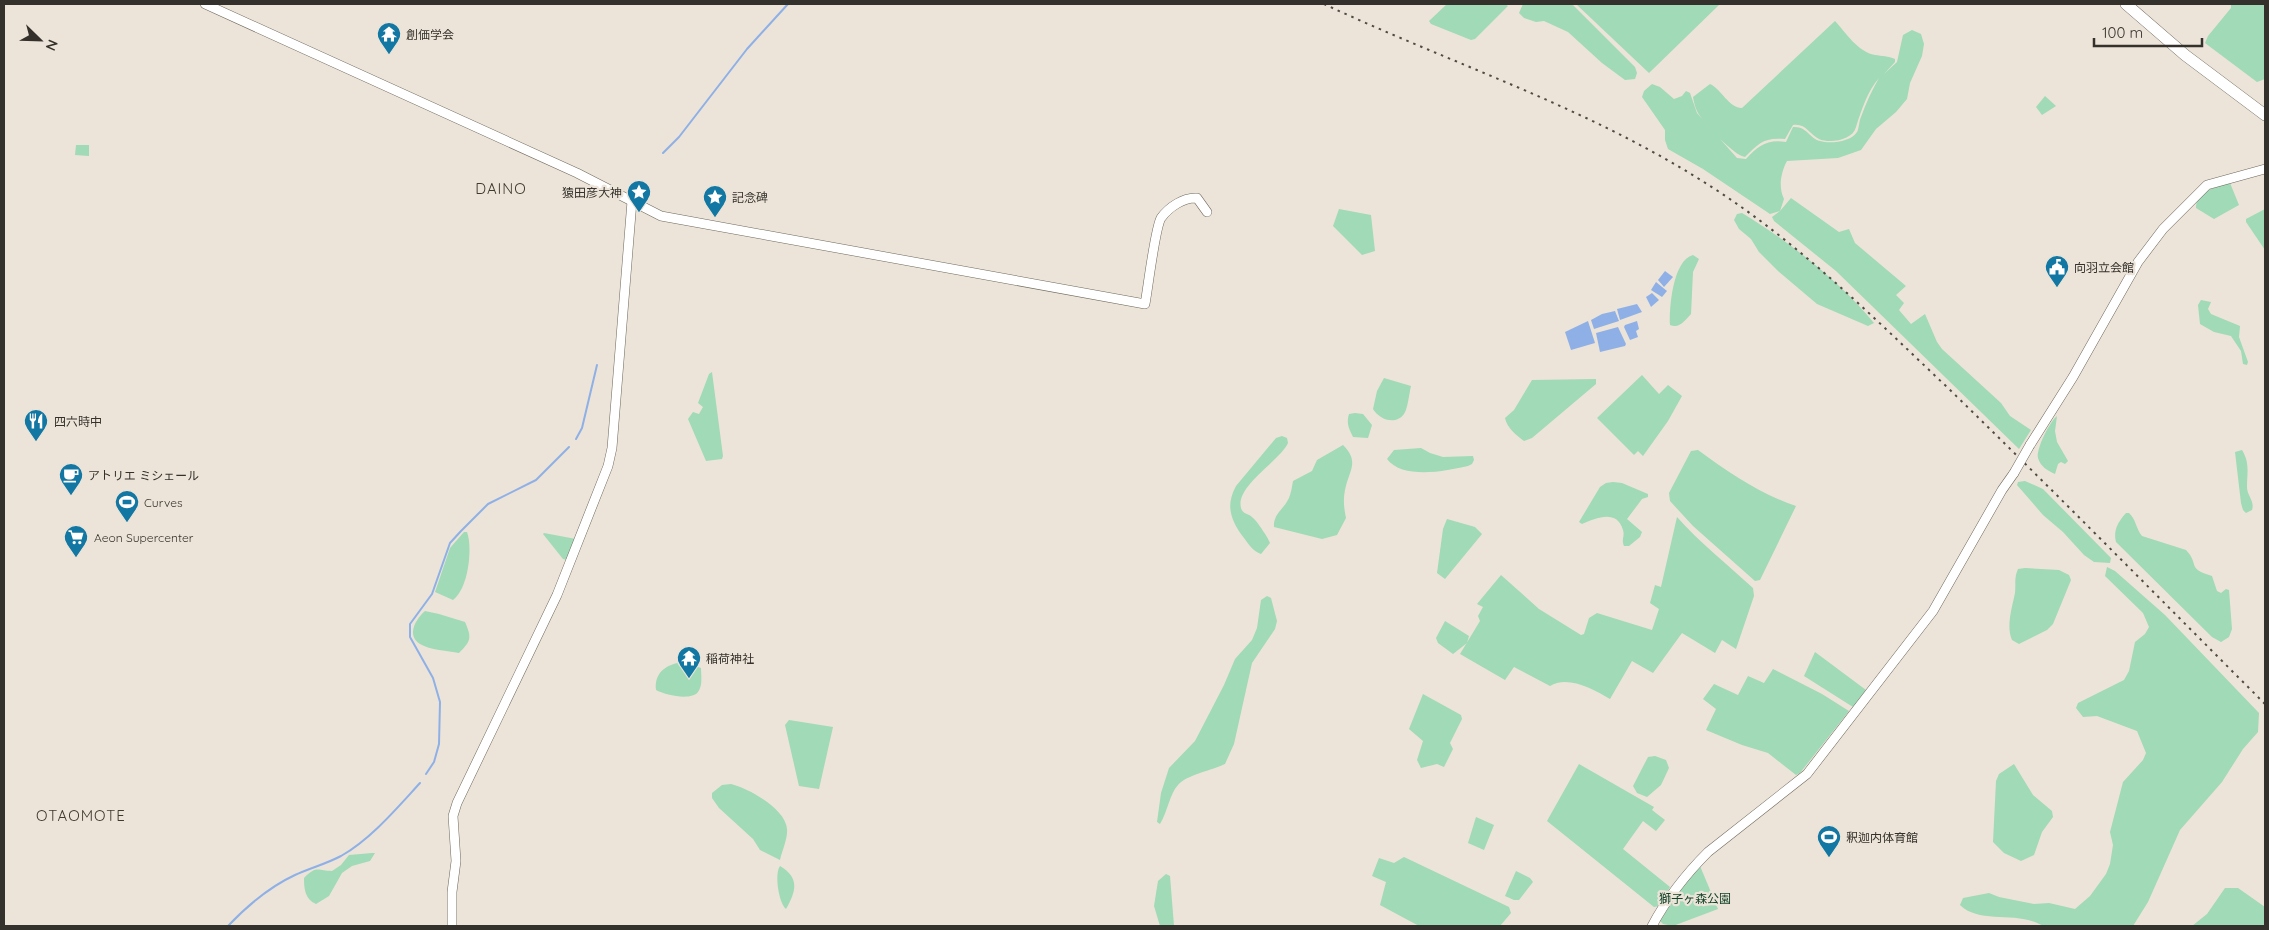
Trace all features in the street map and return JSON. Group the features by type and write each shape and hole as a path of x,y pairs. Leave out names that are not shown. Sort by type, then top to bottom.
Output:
{"highway":[{"path":"2126,4 2185,55 2265,115"}],"street":[{"path":"205,4 456,118 661,216 1145,304 1160,220 1172,206 1190,198 1197,198 1207,212"},
{"path":"1652,926 1675,889 1694,865 1807,774 1933,611 2002,490 2073,377 2138,262 2162,229 2207,185 2265,168"},
{"path":"452,926 452,892 456,861 453,816 457,803 557,595 608,466 612,448 632,201"}],"green space":[{"path":"1447,4 1505,4 1508,6 1475,39 1471,40 1431,24 1429,21"},
{"path":"1523,4 1572,4 1635,67 1637,73 1635,79 1625,80 1602,63 1568,32 1544,21 1536,22 1524,18 1519,13"},
{"path":"1576,4 1720,4 1649,73"},
{"path":"2231,4 2265,4 2265,79 2257,82 2205,43 2208,36 2231,8"},
{"path":"1835,21 1863,50 1875,55 1895,59 1895,62 1884,74 1897,62 1903,35 1912,30 1921,34 1924,44 1922,56 1910,83 1907,99 1896,112 1876,129 1861,150 1838,158 1787,161 1781,180 1781,190 1784,199 1780,211 1770,214 1703,169 1668,149 1665,140 1665,130 1642,97 1644,91 1652,84 1660,87 1674,99 1682,96 1686,91 1690,93 1697,113 1703,120 1696,109 1693,97 1710,84 1733,105 1742,108","holes":["1879,78 1860,119 1857,132 1845,140 1835,142 1820,141 1802,128 1793,127 1786,142 1779,141 1763,144 1746,159 1737,158 1719,137 1734,151 1745,157 1762,142 1772,139 1785,139 1793,125 1804,127 1819,139 1835,141 1846,138 1854,131 1868,95"]},
{"path":"2045,96 2056,106 2042,115 2036,107"},
{"path":"76,145 89,145 89,156 75,155"},
{"path":"2230,183 2239,205 2214,219 2196,208 2199,197 2203,194 2213,188"},
{"path":"1791,198 1839,232 1849,229 1855,243 1906,286 1896,295 1904,303 1899,310 1911,324 1925,314 1942,349 2001,403 2010,416 2031,430 2019,449 1836,271 1774,221 1772,217"},
{"path":"1339,209 1371,215 1375,251 1362,255 1333,226"},
{"path":"2265,209 2265,250 2246,222 2246,219"},
{"path":"1742,213 1813,263 1846,292 1874,323 1868,326 1817,304 1778,271 1759,252 1751,239 1739,229 1734,220 1737,214"},
{"path":"1693,255 1699,259 1693,272 1691,314 1679,325 1670,325 1670,308 1677,275 1686,259"},
{"path":"2201,300 2211,302 2208,309 2211,314 2240,326 2239,337 2248,362 2247,365 2243,364 2241,351 2231,336 2214,332 2200,324 2198,305"},
{"path":"712,372 723,456 722,459 706,461 688,419 693,412 699,414 703,407 698,403 709,374"},
{"path":"1642,375 1659,394 1668,385 1682,396 1668,421 1643,456 1638,451 1634,455 1597,418"},
{"path":"1384,378 1411,386 1404,414 1396,420 1387,420 1379,416 1373,409 1377,391"},
{"path":"1596,379 1596,384 1532,438 1524,441 1508,425 1505,418 1514,410 1532,380"},
{"path":"1349,414 1363,414 1372,425 1368,438 1353,437 1349,429 1348,420"},
{"path":"2057,416 2055,431 2057,442 2068,461 2065,464 2061,462 2058,464 2055,474 2042,466 2038,454 2044,436"},
{"path":"1282,436 1287,438 1288,443 1251,483 1241,500 1242,510 1255,520 1270,543 1261,554 1251,548 1239,532 1231,513 1231,500 1236,486 1276,438"},
{"path":"1343,445 1351,456 1352,466 1344,493 1346,518 1337,535 1322,539 1274,527 1277,515 1289,498 1293,481 1312,471 1317,460"},
{"path":"1421,448 1443,457 1473,456 1474,460 1468,466 1448,470 1414,472 1394,466 1387,459 1394,450"},
{"path":"1698,450 1757,489 1796,506 1760,580 1755,581 1693,526 1670,501 1669,493 1691,451"},
{"path":"2242,450 2247,464 2247,490 2253,507 2252,510 2246,513 2241,503 2235,452"},
{"path":"2025,481 2043,489 2111,558 2110,563 2094,562 2084,555 2063,532 2043,515 2017,485 2018,482"},
{"path":"1606,483 1622,483 1648,494 1648,497 1642,499 1627,519 1642,532 1640,537 1629,546 1624,546 1623,530 1616,519 1605,517 1593,519 1582,524 1579,522 1600,487"},
{"path":"2126,513 2131,515 2142,536 2186,550 2199,571 2212,576 2217,591 2221,593 2226,589 2229,590 2232,629 2229,637 2221,642 2212,637 2116,542 2117,526"},
{"path":"1677,517 1704,545 1753,588 1754,596 1736,649 1722,640 1715,653 1682,633 1653,673 1632,661 1610,699 1596,691 1572,683 1564,682 1550,686 1514,667 1505,680 1460,654 1480,621 1478,616 1483,607 1477,604 1501,575 1539,609 1581,635 1584,634 1589,618 1597,613 1652,630 1659,609 1650,603 1655,585 1661,587"},
{"path":"1447,519 1475,527 1482,534 1445,579 1437,573 1443,529"},
{"path":"464,532 467,532 469,539 468,568 462,587 453,600 435,592 450,548"},
{"path":"544,533 576,539 568,560 563,559"},
{"path":"2107,567 2115,571 2165,615 2259,713 2258,732 2243,749 2222,782 2180,830 2148,902 2133,926 2043,926 2033,921 1988,916 1968,911 1960,905 1963,898 1989,893 1999,897 2034,904 2049,903 2075,909 2090,896 2106,874 2110,864 2113,845 2110,832 2123,782 2143,760 2146,753 2137,731 2097,716 2083,717 2076,708 2078,703 2124,680 2129,671 2135,642 2145,634 2149,627 2143,613 2105,576"},
{"path":"2018,569 2059,570 2069,575 2071,580 2053,624 2047,630 2019,644 2012,640 2010,623 2017,572"},
{"path":"1267,596 1271,598 1277,621 1275,629 1252,663 1234,744 1225,764 1182,781 1175,789 1160,824 1157,822 1161,793 1169,768 1195,741 1224,685 1235,659 1252,640 1257,628 1261,600"},
{"path":"425,611 465,622 469,632 469,639 459,653 429,648 416,640 413,632 414,627 418,618"},
{"path":"1445,621 1469,636 1467,643 1453,654 1438,643 1436,638"},
{"path":"1815,652 1866,690 1853,707 1804,676"},
{"path":"683,662 701,668 701,683 698,692 695,695 684,697 665,694 656,690 659,674 667,667"},
{"path":"1773,669 1822,694 1849,711 1800,773 1796,775 1768,753 1742,745 1706,730 1716,709 1703,699 1714,684 1738,695 1748,676 1764,683"},
{"path":"1423,694 1461,715 1462,719 1450,743 1453,749 1444,767 1437,764 1421,768 1417,760 1423,741 1409,729"},
{"path":"789,720 833,727 819,789 799,786 785,725"},
{"path":"1655,756 1666,760 1669,768 1661,785 1647,797 1637,793 1633,786 1648,757"},
{"path":"1579,764 1654,807 1652,810 1665,820 1656,831 1643,821 1623,849 1670,887 1659,906 1654,907 1547,821"},
{"path":"2014,764 2033,795 2052,811 2053,817 2042,832 2034,855 2021,861 2004,853 1993,842 1996,781 1999,774"},
{"path":"731,784 765,800 785,821 787,836 780,860 760,850 753,839 719,808 712,798 712,793 722,785"},
{"path":"1476,817 1494,825 1484,850 1468,843"},
{"path":"375,853 370,861 352,866 342,873 329,896 316,904 307,896 304,878 312,871 332,871 341,865 349,855"},
{"path":"1404,857 1509,907 1511,913 1500,926 1419,926 1380,905 1386,882 1372,876 1379,858 1394,863"},
{"path":"780,866 791,875 794,885 794,891 786,909 781,901 778,889 777,875"},
{"name":"獅子ヶ森公園","path":"1700,866 1718,909 1673,926 1663,924 1660,921 1686,881"},
{"path":"1516,871 1530,878 1533,882 1519,900 1505,896"},
{"path":"1166,874 1170,876 1174,926 1160,926 1154,906 1158,881"},
{"path":"2225,888 2238,888 2265,907 2265,926 2192,926 2207,914"}],"water":[{"path":"1665,271 1673,277 1664,287 1658,280"},
{"path":"1656,282 1667,291 1662,297 1651,290"},
{"path":"1652,293 1659,300 1651,307 1646,297"},
{"path":"1637,304 1642,312 1620,320 1617,309"},
{"path":"1615,311 1619,321 1594,329 1591,320 1602,314"},
{"path":"1588,321 1595,343 1571,350 1565,332"},
{"path":"1637,321 1639,329 1636,331 1638,337 1630,340 1624,327"},
{"path":"1618,327 1626,344 1625,346 1600,352 1596,333"}],"waterway":[{"path":"663,153 679,137 747,49 788,4"},
{"path":"576,439 582,428 597,365"},
{"path":"426,774 434,762 439,744 440,702 433,678 410,637 410,624 432,594 450,543 488,504 536,480 569,447"},
{"path":"228,926 251,904 276,885 341,856 363,841 420,783"}],"railway":[{"path":"1324,4 1567,109 1615,132 1707,184 1740,206 1803,254 1891,333 2068,506 2265,704"}],"place":[{"name":"創価学会","path":"389,55"},
{"name":"猿田彦大神","path":"639,213"},
{"name":"記念碑","path":"715,218"},
{"name":"向羽立会館","path":"2057,288"},
{"name":"四六時中","path":"36,442"},
{"name":"アトリエ ミシェール","path":"71,496"},
{"name":"Curves","path":"127,523"},
{"name":"Aeon Supercenter","path":"76,558"},
{"name":"稲荷神社","path":"689,679"},
{"name":"釈迦内体育館","path":"1829,858"}],"district":[{"name":"DAINO","path":"501,188"},
{"name":"OTAOMOTE","path":"81,815"}]}
